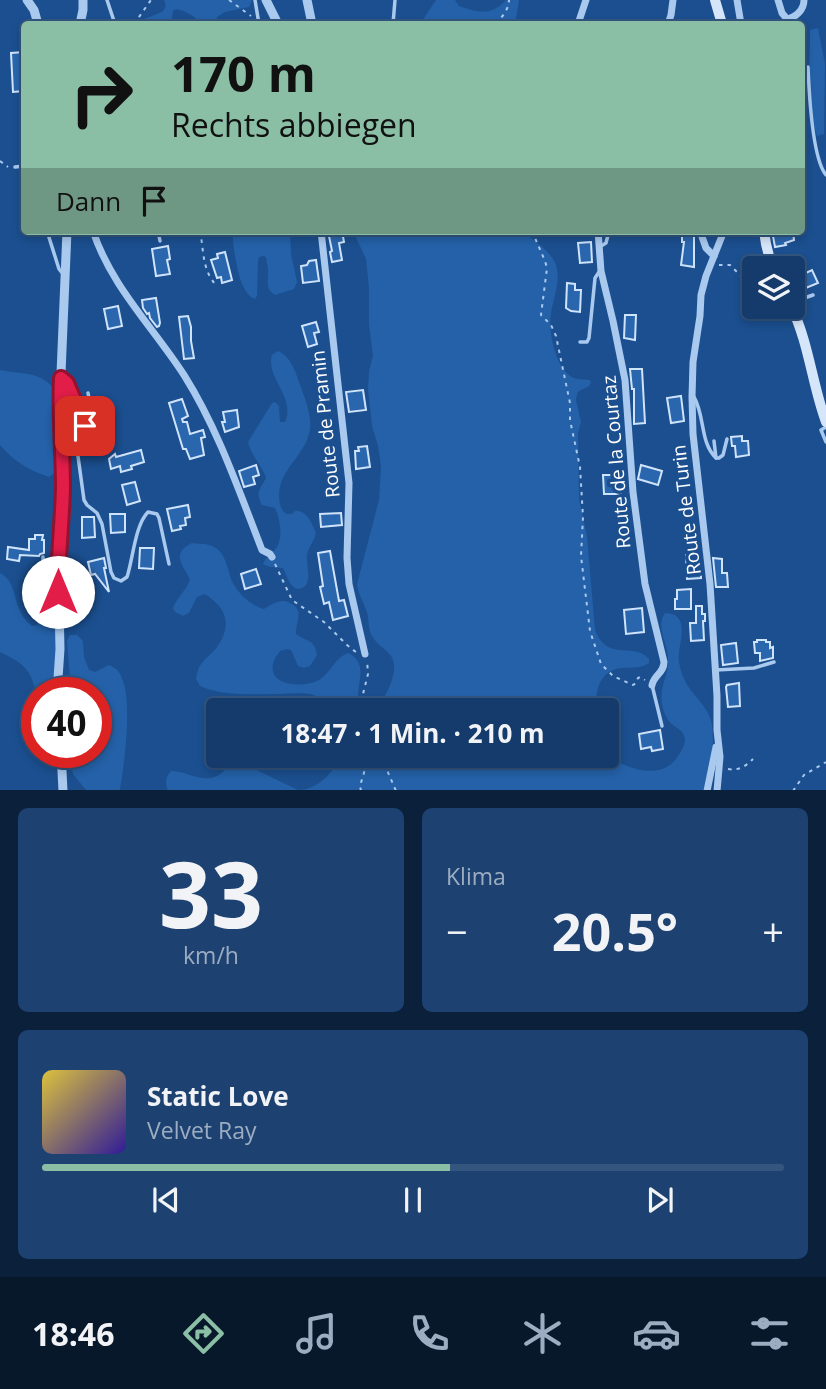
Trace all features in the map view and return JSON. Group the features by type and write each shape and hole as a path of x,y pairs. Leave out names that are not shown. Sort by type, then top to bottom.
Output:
{"main road":[{"path":"715,0 721,21"},
{"path":"765,235 769,256"},
{"path":"797,319 826,424"}],"street":[{"path":"27,0 37,21"},
{"path":"81,21 83,0"},
{"path":"266,0 276,21"},
{"path":"307,0 312,21"},
{"path":"579,21 586,0"},
{"path":"669,21 673,0"},
{"path":"737,0 740,21"},
{"path":"778,0 787,19 801,11 804,0"},
{"path":"58,677 60,649 55,556 63,490 60,412 67,235"},
{"path":"94,235 99,249 129,299 184,376 222,447 262,550 272,557"},
{"name":"Route de Pramin","path":"321,235 349,483 349,584 361,653"},
{"name":"Route de la Courtaz","path":"598,235 601,271 623,369 633,492 645,584 664,662 663,670 649,683"},
{"path":"701,235 706,248 714,256"},
{"name":"Route de Turin","path":"718,790 720,767 716,670 708,556 693,434 692,397 701,295 722,235"},
{"path":"707,790 716,747 719,745"},
{"path":"62,768 63,790"}],"lane":[{"path":"107,0 114,21"},
{"path":"255,0 258,21"},
{"path":"393,21 395,0"},
{"path":"808,67 811,116 821,168 826,175"},
{"path":"15,167 21,166"},
{"path":"48,235 60,271 65,274"},
{"path":"159,235 160,241"},
{"path":"599,247 606,243 608,235"},
{"path":"580,342 587,342 589,338 595,278 601,271"},
{"path":"805,298 813,295"},
{"path":"61,378 67,383 92,442 96,432 88,393"},
{"path":"692,397 697,400 704,436 716,458"},
{"path":"60,412 74,436 84,500 100,519 114,578 121,582 127,577 139,528 148,512 157,514 159,518 169,564"},
{"path":"826,424 821,430 826,442"},
{"path":"716,458 723,454 727,439"},
{"path":"714,440 716,458"},
{"path":"43,557 43,582 58,592"},
{"path":"716,670 754,668 774,662"},
{"path":"649,683 662,726"}],"path":[{"path":"136,21 151,0"},
{"path":"229,0 255,21"},
{"path":"498,21 509,0"},
{"path":"0,161 9,167 15,167"},
{"path":"201,235 208,276 217,286"},
{"path":"534,235 547,268 541,315 556,336 570,403 570,420 579,467 583,517 581,556 590,631 601,664 613,676 633,685 640,677 649,683"},
{"path":"714,265 728,264 742,277"},
{"path":"272,557 292,600 324,622 347,645 361,653 368,674 362,698"},
{"path":"720,767 734,770 754,759"},
{"path":"793,790 804,775 826,762"},
{"path":"361,790 365,768"},
{"path":"386,768 396,790"}],"shaded area":[{"path":"164,0 252,0 249,7 225,12 217,17 216,21 198,21 190,14 176,9 171,21 138,21 163,11"},
{"path":"436,0 455,0 459,6 484,12 495,9 506,0 519,0 515,21 422,21"},
{"path":"818,28 825,64 824,134 817,136 810,97 810,30"},
{"path":"232,235 290,235 297,282 294,289 275,295 272,293 268,287 266,257 259,257 255,299 244,288 235,258"},
{"path":"355,235 529,235 556,264 558,280 550,321 554,349 567,373 576,379 590,380 591,383 579,391 576,400 581,422 578,433 579,499 587,536 595,630 607,646 643,654 649,659 649,663 642,666 608,673 600,683 596,698 384,698 393,677 394,662 370,633 367,613 357,584 379,500 381,466 372,426 368,389 373,356 369,325 366,259"},
{"path":"278,351 286,356 294,368 310,417 308,439 286,473 279,493 283,511 288,514 302,512 309,518 316,533 307,554 307,584 299,589 291,584 283,568 263,564 277,547 280,527 275,508 262,505 260,501 259,491 266,478 248,442 272,403 275,402 279,406 280,422 285,422 287,404 271,363 272,355"},
{"path":"0,370 39,377 57,393 56,466 49,477 22,465 0,445"},
{"path":"192,543 207,544 220,551 234,585 243,597 260,608 264,609 283,601 297,608 296,634 312,643 317,655 310,666 304,668 298,666 291,650 280,651 273,665 275,676 279,680 291,684 312,683 322,678 340,658 349,653 360,666 358,698 320,698 301,693 240,694 219,692 200,686 196,679 199,669 222,639 226,624 218,605 205,594 197,597 189,613 183,616 175,612 173,608 190,579 180,559 186,547"},
{"path":"0,573 10,583 21,612 32,626 37,625 40,620 39,601 42,597 47,597 52,606 56,617 58,643 56,677 31,677 26,669 0,652"},
{"path":"665,613 679,619 682,632 679,656 681,670 686,683 705,708 712,725 710,790 298,790 318,784 334,768 619,768 619,762 644,771 663,768 678,756 685,737 671,724 662,704 661,696 668,666 661,624"},
{"path":"70,635 77,635 83,641 84,657 89,670 95,672 109,665 117,670 123,681 127,729 120,790 86,790 73,774 72,768 112,768 112,677 70,677 67,641"},
{"path":"228,768 252,768 298,790 168,790 166,785 171,771 201,778 220,775"}],"building":[{"path":"21,52 21,91 13,92 11,53"},
{"path":"329,235 343,235 344,242 339,243 342,260 332,262"},
{"path":"682,235 694,235 694,267 681,265"},
{"path":"773,235 793,235 794,240 775,247"},
{"path":"591,242 592,262 580,263 578,243"},
{"path":"168,246 170,274 156,276 152,249"},
{"path":"225,252 232,280 222,283 221,277 217,278 211,260 218,258 217,254"},
{"path":"316,260 319,281 303,283 301,266"},
{"path":"812,270 818,283 805,288 805,271 806,273"},
{"path":"567,283 575,284 575,290 581,290 580,312 566,308"},
{"path":"156,298 160,323 157,327 143,308 142,300"},
{"path":"118,306 122,326 108,329 104,309"},
{"path":"625,315 636,315 635,340 624,338"},
{"path":"188,316 194,358 184,359 179,317"},
{"path":"316,322 319,332 314,333 317,344 308,347 302,326"},
{"path":"630,369 642,369 645,423 634,424 634,389"},
{"path":"363,390 366,410 349,412 346,392"},
{"path":"681,396 684,421 671,423 667,398"},
{"path":"182,399 188,416 182,419 187,422 190,434 203,430 205,437 201,438 204,455 190,459 186,449 183,449 169,403"},
{"path":"237,410 239,427 225,432 223,412"},
{"path":"742,436 742,441 748,441 749,455 736,457 731,437"},
{"path":"367,446 370,467 356,469 355,451 359,451 358,447"},
{"path":"141,450 144,462 121,472 120,466 111,469 109,459 115,454 116,457"},
{"path":"256,465 259,475 253,477 255,484 244,487 239,471"},
{"path":"641,465 662,471 658,485 638,479"},
{"path":"603,475 621,475 621,494 604,494"},
{"path":"135,482 140,501 127,505 122,485"},
{"path":"188,505 190,517 185,518 186,525 172,531 167,509"},
{"path":"341,513 342,525 321,527 320,514"},
{"path":"110,514 125,514 125,532 111,533"},
{"path":"82,517 94,517 95,537 82,538"},
{"path":"35,535 43,535 44,553 39,556 20,555 19,561 7,559 8,547 29,550 29,539 35,539"},
{"path":"140,548 154,548 153,569 139,568"},
{"path":"330,551 339,601 344,600 348,616 333,620 329,602 324,604 320,587 323,586 318,553"},
{"path":"700,554 701,578 687,579 686,555"},
{"path":"104,558 109,592 95,574 91,575 88,562"},
{"path":"713,558 722,559 722,573 727,573 728,587 716,587"},
{"path":"256,569 261,584 245,589 241,574"},
{"path":"691,589 691,609 675,609 677,590"},
{"path":"696,606 702,606 702,614 705,614 704,640 691,641 690,623 696,623"},
{"path":"642,608 644,632 626,634 624,610"},
{"path":"754,642 770,642 773,658 760,661 760,653 755,653"},
{"path":"736,643 738,663 723,665 721,645"},
{"path":"739,683 740,706 728,707 726,687"},
{"path":"660,730 663,749 641,749 639,734"}],"route":[{"path":"58,592 63,490 61,378 65,379 85,426"}]}
